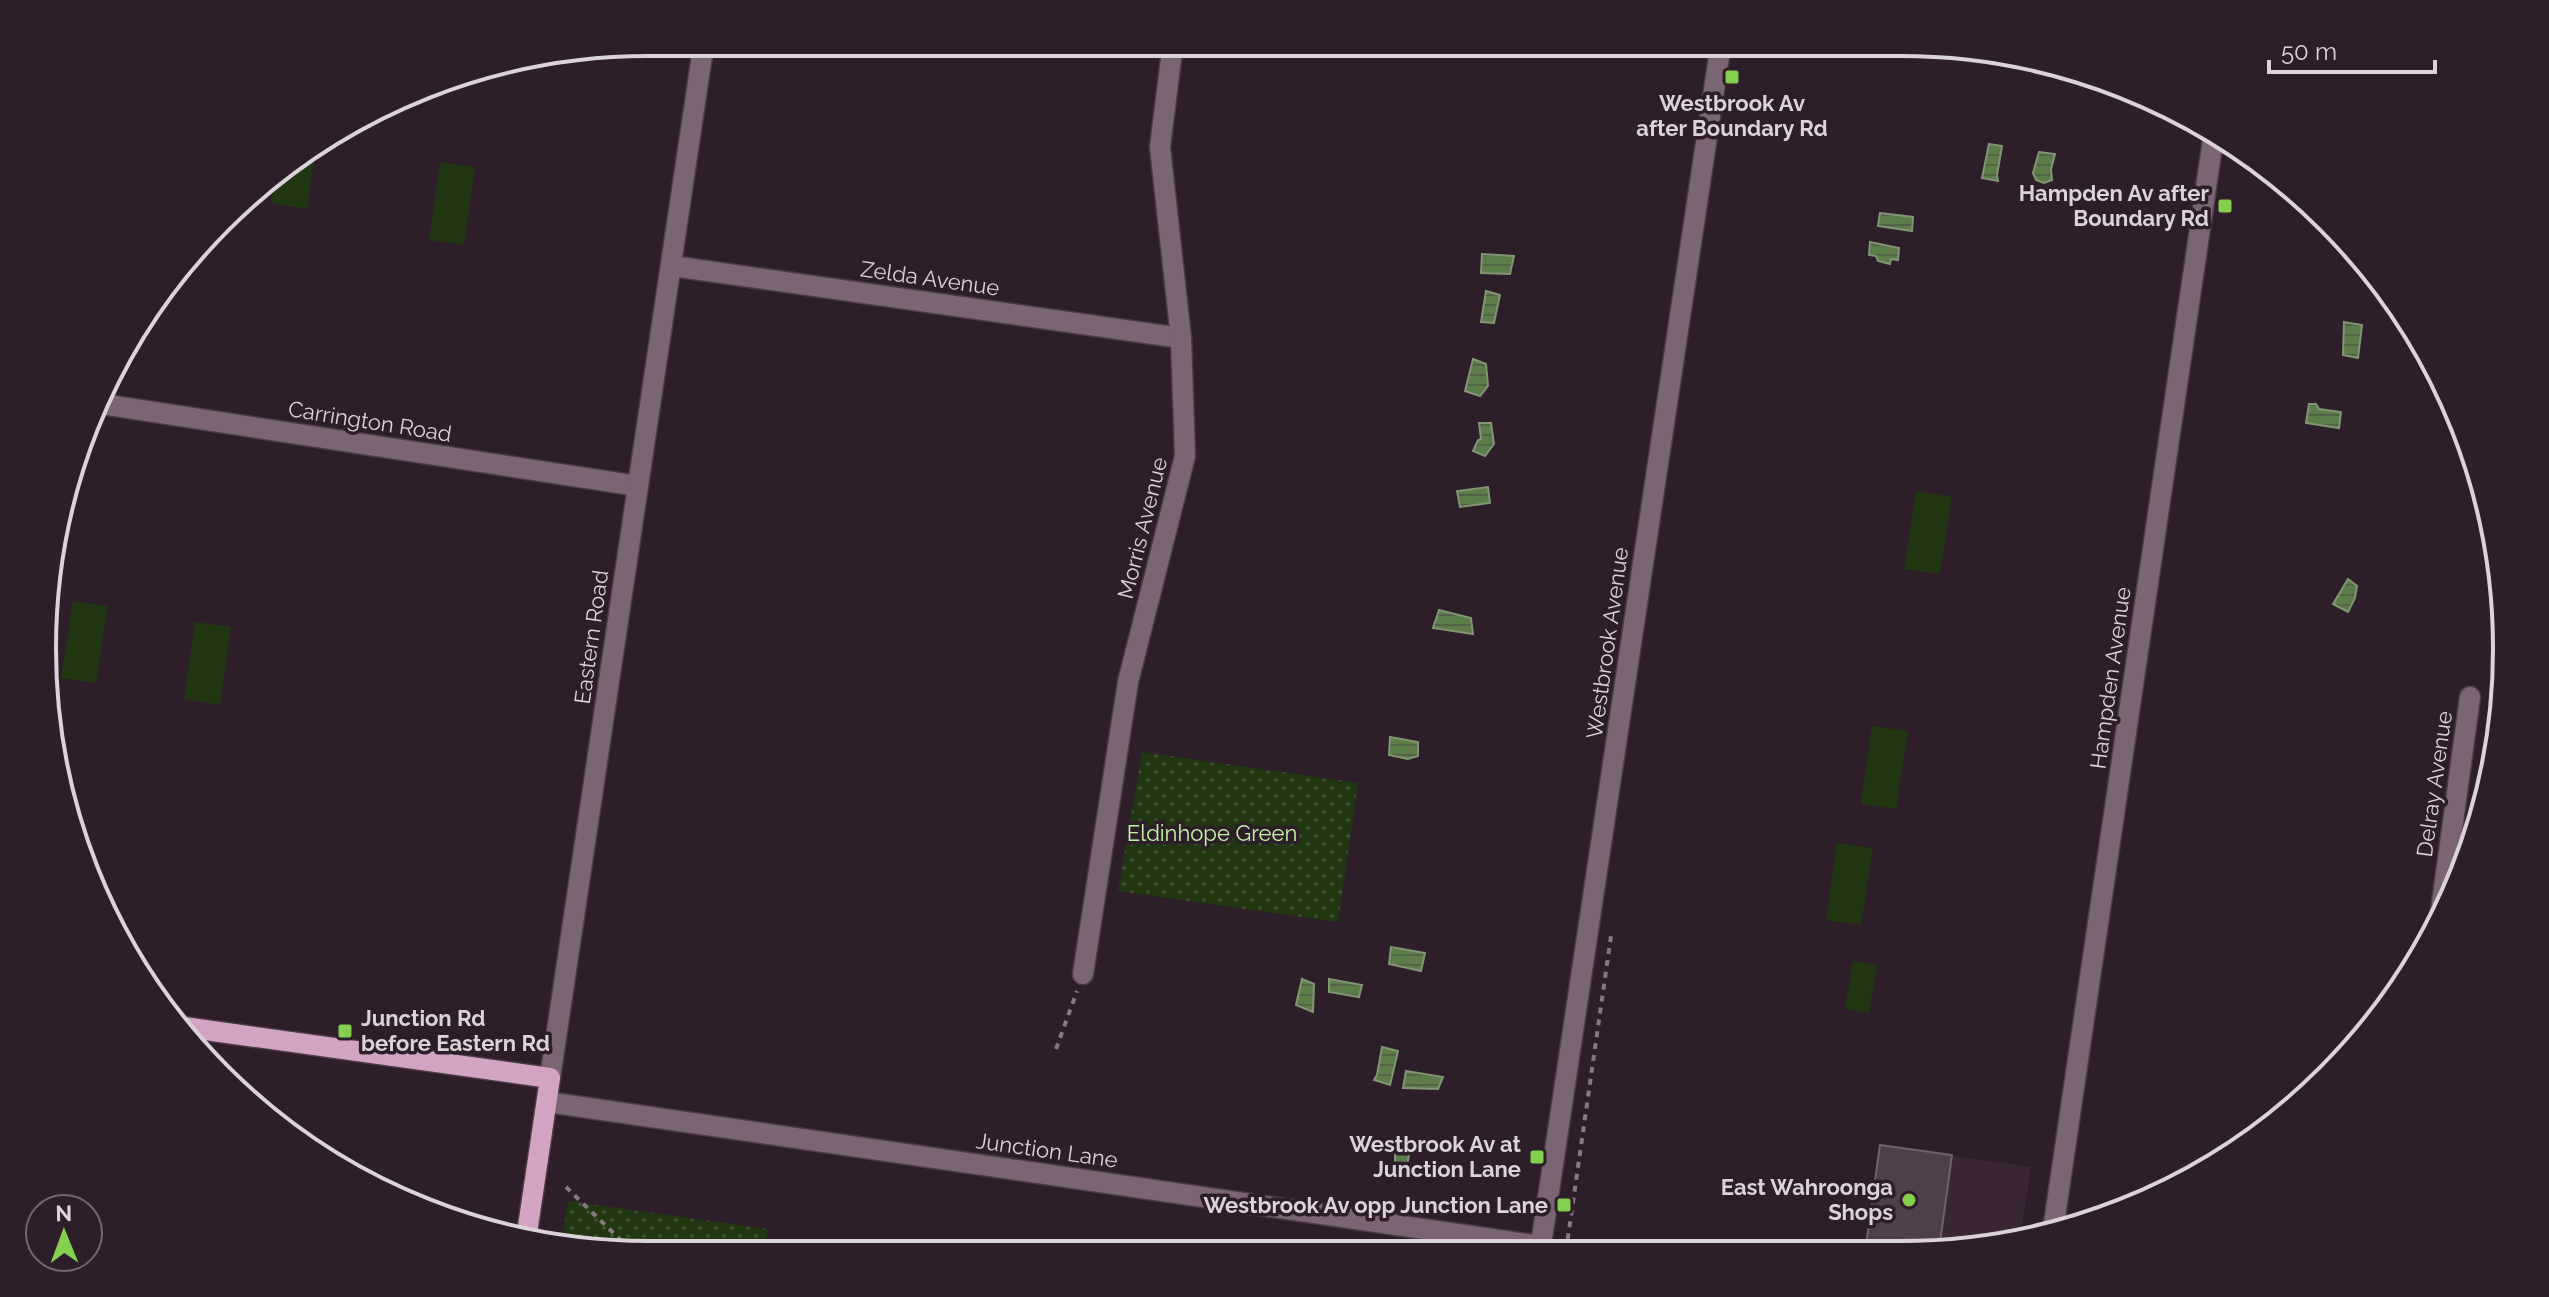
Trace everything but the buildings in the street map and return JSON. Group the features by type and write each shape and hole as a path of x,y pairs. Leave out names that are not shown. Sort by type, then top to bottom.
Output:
{"main road":[{"path":"194,1028 550,1078"},
{"name":"Eastern Road","path":"528,1229 550,1078"}],"street":[{"name":"Eastern Road","path":"550,1078 702,56"},
{"name":"Morris Avenue","path":"1083,974 1128,682 1185,456 1181,338 1160,147 1171,56"},
{"name":"Westbrook Avenue","path":"1542,1241 1719,56"},
{"name":"Hampden Avenue","path":"2054,1221 2212,145"},
{"name":"Zelda Avenue","path":"672,266 1181,338"},
{"name":"Carrington Road","path":"109,405 638,486"},
{"name":"Delray Avenue","path":"2445,882 2470,697"},
{"name":"Junction Lane","path":"547,1102 1494,1241"}],"path":[{"path":"1056,1049 1083,974"},
{"path":"566,1187 621,1240"}],"shaded area":[{"path":"1989,144 2002,146 1998,181 1982,178"},
{"path":"2039,152 2055,154 2052,180 2044,183 2036,180 2033,173"},
{"path":"1880,213 1913,217 1912,231 1878,226"},
{"path":"1870,242 1899,248 1898,260 1891,259 1890,264 1878,261 1876,256 1869,255"},
{"path":"1482,254 1514,256 1510,274 1481,273"},
{"path":"1486,291 1500,295 1494,323 1481,322"},
{"path":"2344,322 2362,325 2358,358 2343,355"},
{"path":"1473,359 1486,364 1488,386 1480,396 1465,391"},
{"path":"2309,404 2316,404 2319,409 2341,412 2339,428 2306,423"},
{"path":"1479,423 1491,423 1494,444 1485,456 1473,451 1481,439"},
{"path":"1488,487 1490,503 1460,507 1457,491"},
{"path":"2348,579 2357,586 2348,612 2333,604"},
{"path":"1439,610 1471,618 1473,634 1433,628"},
{"path":"1390,737 1418,742 1418,756 1408,759 1389,755"},
{"path":"1391,947 1425,953 1421,971 1389,964"},
{"path":"1302,979 1314,984 1313,1012 1296,1005"},
{"path":"1329,979 1362,985 1359,997 1329,992"},
{"path":"1382,1047 1398,1051 1390,1085 1374,1080"},
{"path":"1406,1071 1443,1077 1438,1089 1403,1088"},
{"path":"1395,1136 1412,1138 1406,1171 1395,1170"},
{"path":"1880,1145 2031,1167 2022,1229 1939,1240 1888,1241"}],"green space":[{"path":"314,159 307,209 271,203 273,191"},
{"path":"440,162 475,167 464,245 429,240"},
{"path":"1916,491 1952,497 1940,574 1904,569"},
{"path":"73,601 108,606 96,683 61,678"},
{"path":"195,622 231,627 220,705 184,699"},
{"path":"1872,726 1908,731 1896,809 1861,804"},
{"name":"Eldinhope Green","path":"1142,752 1358,783 1338,922 1118,891"},
{"path":"1837,843 1873,848 1861,925 1826,920"},
{"path":"1853,961 1877,965 1869,1013 1845,1009"},
{"path":"568,1201 768,1229 766,1241 610,1240 563,1235"}],"place":[{"name":"Westbrook Av after Boundary Rd","path":"1732,77"},
{"name":"Hampden Av after Boundary Rd","path":"2225,206"},
{"name":"Junction Rd before Eastern Rd","path":"345,1031"},
{"name":"Westbrook Av at Junction Lane","path":"1537,1157"},
{"name":"East Wahroonga Shops","path":"1909,1200"},
{"name":"Westbrook Av opp Junction Lane","path":"1564,1205"}]}
